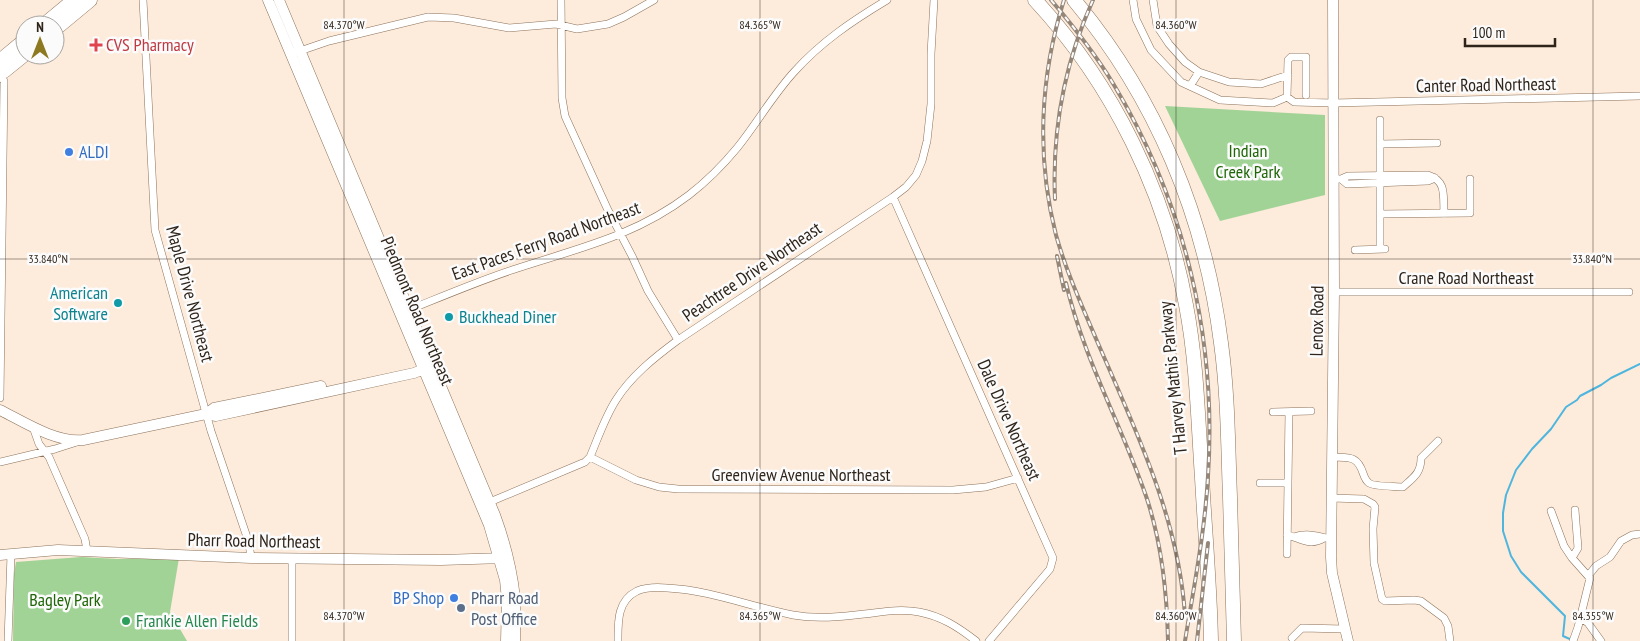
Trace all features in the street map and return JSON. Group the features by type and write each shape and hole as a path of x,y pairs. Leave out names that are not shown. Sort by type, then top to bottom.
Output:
{"highway":[{"path":"56,15 74,0"},
{"path":"65,21 90,0"},
{"name":"T Harvey Mathis Parkway","path":"1036,0 1080,55 1114,109 1143,165 1172,244 1186,304 1195,370 1211,641"},
{"path":"1074,0 1116,55 1154,120 1179,174 1194,215 1206,257 1219,323 1226,389 1234,641"},
{"path":"0,61 15,48"},
{"path":"0,69 4,71 15,62"}],"street":[{"name":"Maple Drive Northeast","path":"143,0 155,230 206,414 249,544 251,558"},
{"name":"Piedmont Road Northeast","path":"268,0 296,52"},
{"name":"Piedmont Road Northeast","path":"279,0 296,52 405,311 426,367 486,503 493,535 503,558 511,569 515,599 515,641"},
{"path":"561,0 562,98 565,116 648,291 678,340"},
{"path":"296,52 329,41 428,17 454,18 509,28 561,25 577,30 608,24 624,18 654,0"},
{"name":"East Paces Ferry Road Northeast","path":"405,311 507,271 621,235 663,214 711,176 738,146 783,86 809,56 840,29 887,0"},
{"name":"Peachtree Drive Northeast","path":"590,457 610,411 621,393 652,360 678,340 893,197 906,187 916,175 927,141 934,0"},
{"path":"1133,0 1136,19 1151,50 1181,82 1220,100 1273,103 1287,97 1289,58 1297,56 1306,57 1306,95"},
{"path":"1152,0 1157,26 1169,44 1185,62 1199,72 1229,82 1261,84 1288,75"},
{"name":"Lenox Road","path":"1333,0 1333,103 1338,179 1334,292 1332,498 1328,538 1332,573 1348,641"},
{"path":"1190,86 1199,72"},
{"path":"0,76 4,81 4,88 0,398"},
{"name":"Canter Road Northeast","path":"1287,97 1294,102 1333,103 1640,96"},
{"path":"1355,250 1383,249 1380,214 1380,120"},
{"path":"1380,144 1437,142"},
{"path":"1338,179 1347,184 1380,179 1428,181 1435,178 1443,187 1444,214"},
{"path":"1380,214 1470,212 1470,180"},
{"name":"Dale Drive Northeast","path":"893,197 1052,554 1053,563 1050,569 989,641"},
{"name":"Crane Road Northeast","path":"1334,292 1629,292"},
{"path":"0,462 83,440 206,414 216,416 414,373 426,367"},
{"path":"0,410 53,435 72,440 83,440"},
{"path":"1273,412 1310,411"},
{"path":"1287,554 1291,536 1288,484 1289,412"},
{"path":"33,426 39,444 50,457 86,539 87,551"},
{"path":"44,451 44,445 53,435"},
{"path":"1332,457 1353,458 1360,463 1365,478 1373,486 1404,487 1421,467 1421,458 1438,441"},
{"path":"486,503 579,466 590,457"},
{"name":"Greenview Avenue Northeast","path":"590,457 636,480 678,489 953,490 986,487 1018,478"},
{"path":"1260,482 1288,484"},
{"path":"1332,498 1364,498 1373,504 1375,507 1373,529 1374,563 1382,599 1385,601 1421,600 1444,618 1448,626 1450,641"},
{"path":"1572,558 1578,548 1575,510"},
{"path":"1552,511 1564,546 1590,578 1578,627 1572,641"},
{"path":"1291,536 1301,534 1328,538"},
{"path":"1588,576 1596,566 1610,556 1621,541 1632,535 1640,534"},
{"name":"Pharr Road Northeast","path":"5,554 48,550 292,559 503,558"},
{"path":"5,554 8,641"},
{"name":"Piedmont Road Northeast","path":"503,558 506,641"},
{"path":"292,559 292,641"},
{"path":"618,641 618,619 627,598 644,588 655,587 706,592 808,618 830,618 894,610 918,612 938,617 952,624 976,641"},
{"path":"1580,617 1588,623 1601,641"},
{"path":"1292,638 1302,628 1344,629"}],"green space":[{"name":"Indian Creek Park","path":"1165,106 1325,115 1325,195 1220,221"},
{"name":"Bagley Park","path":"81,557 118,559 179,558 170,612 187,641 13,641 14,574 16,562"}],"waterway":[{"path":"1572,640 1563,636 1565,616 1521,572 1511,556 1503,531 1506,495 1516,470 1551,429 1566,407 1580,396 1640,364"}],"railway":[{"path":"1051,0 1100,63 1139,130 1160,177 1177,224 1191,273 1201,323 1207,374 1209,425 1208,476 1204,517 1185,641"},
{"path":"1064,0 1056,29 1046,87 1043,146 1050,206 1056,235 1069,275 1140,441 1165,509 1181,580 1185,616"},
{"path":"1055,199 1056,148 1062,97 1075,48 1093,0"},
{"path":"1057,256 1064,290"},
{"path":"1066,283 1073,310 1092,364 1146,496 1163,568 1168,641"},
{"path":"1197,641 1208,543"}],"place":[{"name":"CVS Pharmacy","path":"96,45"},
{"name":"ALDI","path":"69,152"},
{"name":"American Software","path":"118,303"},
{"name":"Buckhead Diner","path":"449,317"},
{"name":"BP Shop","path":"454,598"},
{"name":"Pharr Road Post Office","path":"461,608"},
{"name":"Frankie Allen Fields","path":"126,621"}]}
